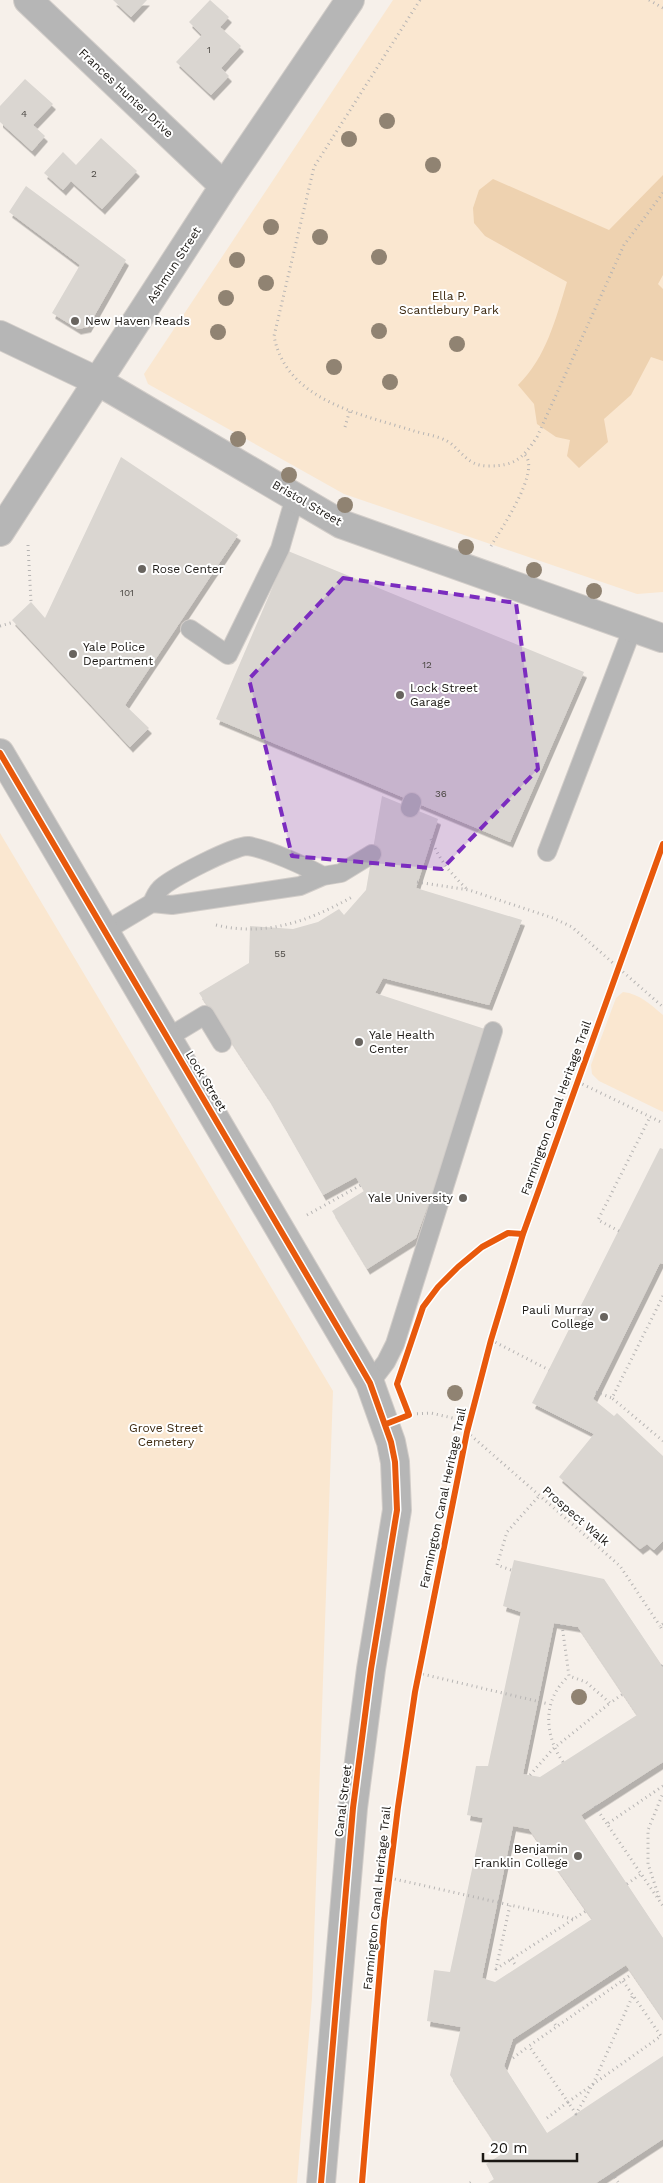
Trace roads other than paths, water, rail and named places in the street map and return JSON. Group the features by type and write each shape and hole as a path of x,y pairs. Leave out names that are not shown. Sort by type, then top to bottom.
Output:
{"street":[{"name":"Frances Hunter Drive","path":"28,0 224,186"},
{"name":"Ashmun Street","path":"0,532 99,382 224,186 350,0"},
{"name":"Bristol Street","path":"0,335 99,382 341,524 662,638"},
{"name":"Lock Street","path":"0,753 370,1383 400,1415"},
{"name":"Canal Street","path":"321,2183 353,1808 371,1669 395,1533 397,1490 395,1462 400,1415"}],"lane":[{"path":"190,629 228,654 280,549 295,497"},
{"path":"547,852 633,627"},
{"path":"105,931 152,903 160,889 181,875 231,849 248,846 301,864 323,876"},
{"path":"152,903 172,905 300,886 323,876 341,873 372,854"},
{"path":"167,1038 206,1015 222,1043"},
{"path":"370,1383 386,1362 395,1344 493,1031"}],"place":[{"name":"New Haven Reads","path":"75,321"},
{"name":"Rose Center","path":"142,569"},
{"name":"Yale Police Department","path":"73,654"},
{"name":"Lock Street Garage","path":"400,695"},
{"name":"Yale Health Center","path":"359,1042"},
{"name":"Yale University","path":"463,1198"},
{"name":"Pauli Murray College","path":"604,1317"},
{"name":"Benjamin Franklin College","path":"578,1856"}],"park label":[{"name":"Ella P. Scantlebury Park","path":"449,303"},
{"name":"Grove Street Cemetery","path":"166,1435"}]}
